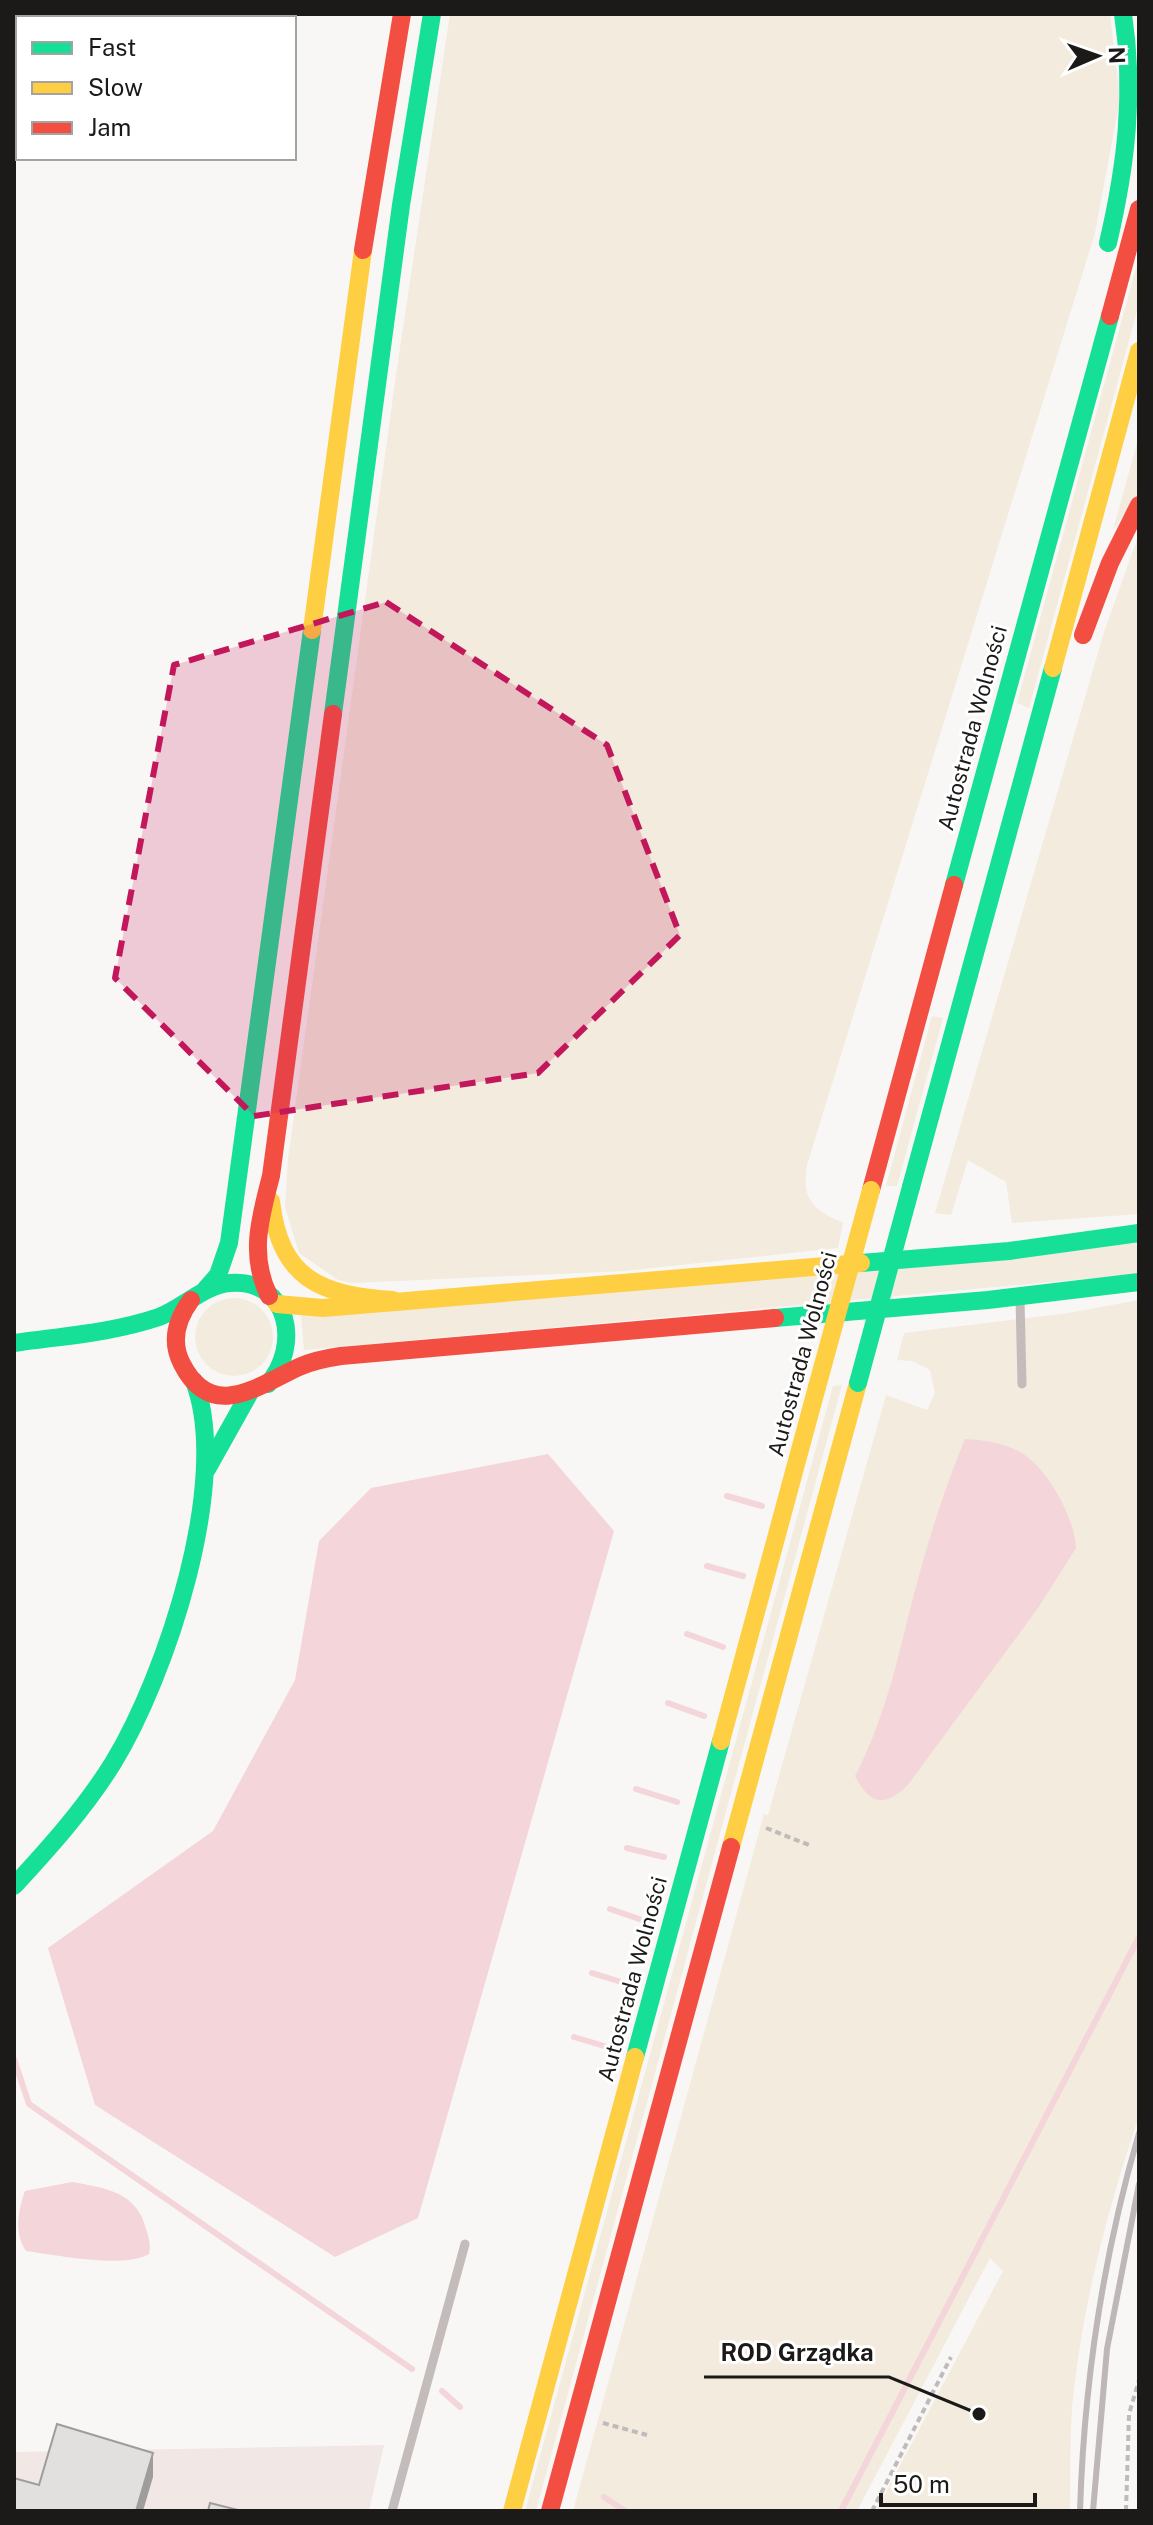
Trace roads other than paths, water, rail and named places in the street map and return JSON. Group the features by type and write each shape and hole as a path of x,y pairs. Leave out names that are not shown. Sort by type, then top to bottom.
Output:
{"main road":[{"path":"178,1357 176,1333 198,1295 218,1275 229,1243 368,216 402,14"},
{"path":"266,1385 279,1372 287,1356 289,1338 273,1300 258,1275 255,1251 271,1176 399,215 432,14"},
{"path":"1103,264 1130,143 1131,86 1123,14"},
{"name":"Autostrada Wolności","path":"512,2511 1139,209"},
{"path":"1056,509 1069,402 1096,294"},
{"path":"550,2511 1139,351"},
{"path":"1013,817 1045,764 1090,614 1139,505"},
{"path":"271,1176 276,1236 296,1269 308,1281 334,1293 353,1298 393,1300"},
{"path":"14,1343 106,1331 169,1312 198,1295 238,1283 273,1300 323,1308 1009,1251 1139,1233"},
{"path":"207,1469 220,1456 233,1413 249,1394 310,1362 341,1356 1020,1296 1139,1282"},
{"path":"14,1886 85,1809 137,1723 155,1685 182,1590 207,1469 204,1410 194,1381 178,1357 162,1345 106,1331"},
{"path":"194,1381 220,1394 249,1394"}],"lane":[{"path":"1020,1296 1022,1384"},
{"path":"392,2511 465,2244"}],"waterway":[{"path":"727,1496 762,1506"},
{"path":"707,1566 743,1576"},
{"path":"687,1634 723,1647"},
{"path":"668,1703 704,1716"},
{"path":"636,1789 677,1802"},
{"path":"627,1848 664,1857"},
{"path":"610,1909 648,1922"},
{"path":"841,2511 1139,1937"},
{"path":"592,1973 631,1985"},
{"path":"574,2037 614,2049"},
{"path":"14,2059 29,2104 412,2369"},
{"path":"442,2391 460,2407"},
{"path":"604,2497 625,2511"}],"railway":[{"path":"1080,2511 1086,2415 1098,2320 1115,2226 1139,2133"},
{"path":"1093,2511 1107,2349 1139,2184"}],"place":[{"name":"ROD Grządka","path":"979,2414"}]}
